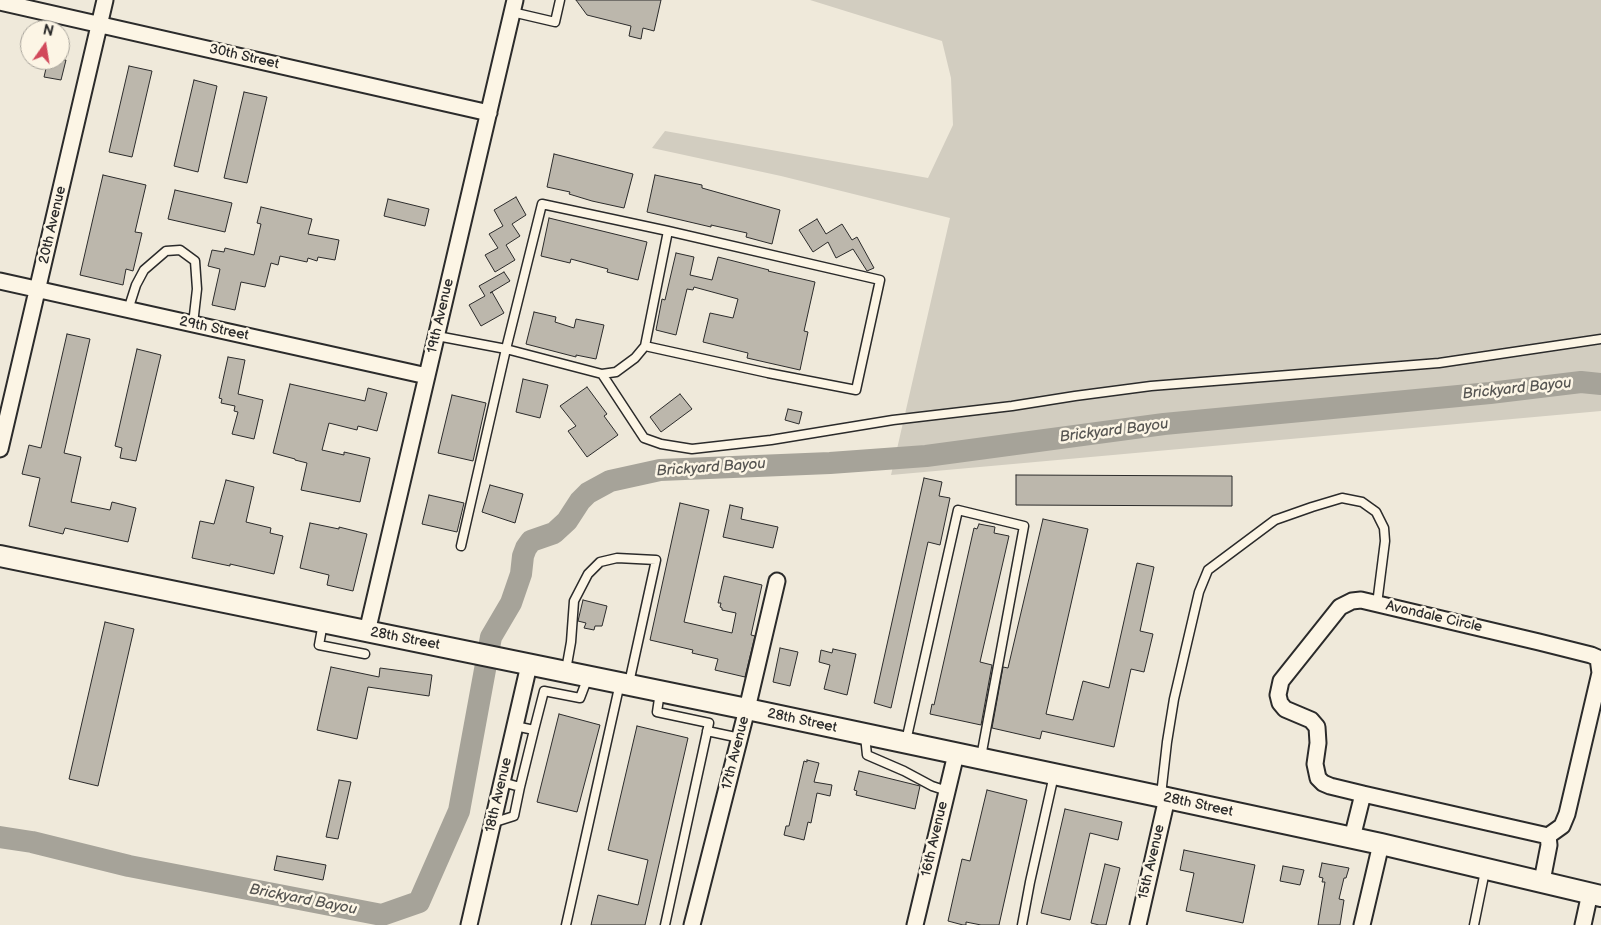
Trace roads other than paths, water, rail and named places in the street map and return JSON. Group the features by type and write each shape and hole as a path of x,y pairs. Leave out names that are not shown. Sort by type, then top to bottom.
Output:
{"main road":[{"name":"28th Street","path":"0,556 1054,774 1381,844 1596,894"}],"street":[{"name":"20th Avenue","path":"0,449 105,0"},
{"name":"30th Street","path":"0,2 489,113"},
{"name":"19th Avenue","path":"367,632 514,6"},
{"name":"29th Street","path":"0,281 427,376"},
{"name":"17th Avenue","path":"692,925 740,738 777,581"},
{"name":"Avondale Circle","path":"1361,600 1378,604 1548,644 1598,658 1600,674 1567,814 1562,826 1548,836 1330,786 1318,778 1315,764 1318,743 1317,727 1311,720 1285,709 1280,703 1278,688 1281,681 1340,607 1352,601 1361,600"},
{"name":"18th Avenue","path":"469,925 515,726 520,663"},
{"name":"16th Avenue","path":"915,925 956,754"},
{"path":"1352,838 1363,794"},
{"name":"15th Avenue","path":"1138,925 1164,798"},
{"path":"1542,881 1549,845 1548,836"},
{"path":"1362,925 1381,844"},
{"path":"1583,925 1596,894"}],"lane":[{"path":"514,6 555,22 560,0"},
{"path":"462,546 506,349 542,204 880,280 856,390 644,346"},
{"path":"437,336 506,349 602,374 616,372 635,358 644,346 668,231"},
{"path":"128,310 136,285 144,270 166,251 180,250 195,261 197,289 193,324"},
{"path":"602,374 644,438 661,444 692,448 771,440 893,420 1012,406 1151,386 1439,362 1601,339"},
{"path":"1164,798 1167,742 1174,699 1199,592 1208,570 1275,520 1342,498 1362,502 1376,512 1384,528 1385,541 1378,604"},
{"path":"906,743 958,510 1024,526 981,759"},
{"path":"565,672 571,642 574,601 588,574 600,562 617,558 656,560 566,925"},
{"path":"323,623 319,644 365,654"},
{"path":"492,823 514,816 544,692 580,698 588,677"},
{"path":"660,692 657,712 709,723 665,925"},
{"path":"515,726 534,730"},
{"path":"707,731 740,738"},
{"path":"865,734 867,755 932,786 947,791"},
{"path":"1022,925 1054,774"},
{"path":"502,782 520,787"},
{"path":"1474,925 1486,868"}],"waterway":[{"name":"Brickyard Bayou","path":"0,837 32,842 129,866 382,915 419,902 459,811 491,637 511,603 521,574 526,548 531,541 554,533 567,521 580,501 588,493 610,481 660,470 830,463 926,456 1164,424 1490,393 1581,382 1601,384"}]}
